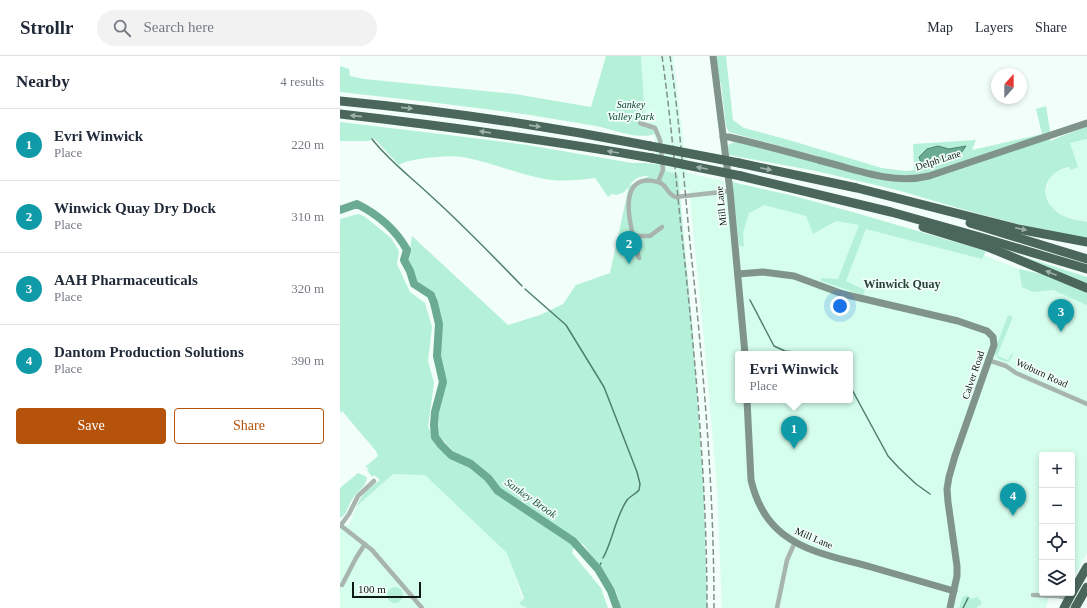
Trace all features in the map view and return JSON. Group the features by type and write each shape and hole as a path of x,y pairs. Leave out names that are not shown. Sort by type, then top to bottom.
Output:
{"highway":[{"path":"340,101 499,120 593,135 857,188 1018,228 1087,242"},
{"path":"340,114 520,136 652,158 741,176 856,202 1087,269"},
{"path":"793,175 890,200 1087,258"},
{"path":"792,188 988,247 1087,288"},
{"path":"1075,588 1087,567"},
{"path":"1075,608 1087,588"},
{"path":"1064,608 1070,596"}],"street":[{"name":"Mill Lane","path":"713,56 730,191 745,351"},
{"path":"640,123 655,128 660,140 663,170 658,182"},
{"name":"Delph Lane","path":"723,137 731,137 881,177 906,179 934,174 1087,123"},
{"path":"639,258 629,212 630,191 636,184 641,182 658,182 676,197 730,191"},
{"path":"633,236 650,236 662,227"},
{"name":"Calver Road","path":"738,274 763,272 788,275 843,294 958,321 991,334 994,342 955,456 947,489 957,566 950,608"},
{"name":"Woburn Road","path":"988,360 1006,366 1016,373 1087,404"},
{"name":"Mill Lane","path":"747,403 750,470 754,491 761,508 774,527 794,542 817,552 954,590"},
{"path":"374,481 358,496 349,514 340,525 365,544 378,557 422,608"},
{"path":"777,608 787,560 794,542"},
{"path":"342,585 365,544"},
{"path":"1033,596 1039,596"}],"shaded area":[{"path":"641,56 673,56 687,173 724,181 726,194 735,193 978,253 1019,269 1054,277 1087,291 1087,553 1075,573 1075,452 1039,452 1039,596 1049,596 1046,608 722,608 717,488 689,190 672,191 657,179 655,136 644,116"},
{"path":"1087,139 1087,222 1064,216 1053,209 1047,198 1046,192 1049,180 1056,171 1070,167 1071,170 1070,143"},
{"path":"938,146 949,149 966,146 959,156 930,166 921,163 919,157 927,149"},
{"path":"393,474 426,474 508,552 525,608 340,608 340,526 349,525 356,507"}],"green space":[{"name":"Sankey Valley Park","path":"606,56 641,56 645,123 652,125 655,134 640,136 596,126 530,115 340,92 340,66 349,69 350,76 364,79 515,94 591,107"},
{"path":"711,56 726,56 733,120 744,128 882,168 905,171 914,170 913,144 976,140 972,150 1042,134 1036,109 1046,106 1050,141 1087,126 1087,139 1070,143 1078,167 1071,170 1069,167 1056,172 1048,183 1046,195 1048,202 1060,214 1068,218 1087,222 1087,239 1041,230 897,190 816,171 729,155 728,145 734,142 750,144 891,181 909,182 927,179 878,173 729,132 726,126 721,84 713,71"},
{"path":"340,122 527,145 632,163 660,165 663,170 678,175 693,335 704,495 707,608 621,608 616,591 584,545 541,515 574,546 572,553 601,588 608,608 527,608 519,604 524,598 507,553 425,475 393,474 356,507 366,492 380,480 374,475 372,477 367,470 369,468 365,467 378,456 376,451 342,411 340,413 340,219 358,214 364,216 391,238 399,251 397,264 410,292 425,303 432,327 428,361 434,383 428,427 441,445 452,455 471,467 477,464 454,452 438,435 439,408 446,382 440,354 442,324 436,295 417,281 408,259 412,236 508,325 540,315 563,304 576,285 610,273 629,186 623,193 616,195 612,194 608,197 595,178 564,181 551,180 457,156 425,158 408,161 399,165 374,138 368,141 340,141","holes":["649,176 629,186 639,177"]},
{"path":"732,182 794,196 986,251 982,259 866,229 846,281 865,290 863,295 821,281 821,278 838,279 859,225 836,221 813,234 806,216 764,205 749,213 743,233 744,247 739,245"},
{"path":"1012,253 1087,277 1087,284"},
{"path":"1019,269 1054,277 1087,291 1087,305 1053,290 1033,292 1022,287"},
{"path":"1008,315 1013,317 997,356 1008,360 1012,353 1011,359 1008,362 997,358 994,352"},
{"path":"358,473 367,477 367,480 364,486 355,495 341,518 340,488"},
{"path":"395,587 401,589 403,595 401,601 395,603 389,601 387,595 389,589"},
{"path":"966,595 972,599 977,597 981,601 981,604 976,608 959,608 962,598"}],"waterway":[{"path":"372,139 393,162 455,218 522,286"},
{"name":"Sankey Brook","path":"340,210 357,204 372,213 392,229 407,250 404,260 410,271 414,284 431,295 439,324 437,356 443,382 435,412 435,437 451,455 471,464 488,478 498,491 573,541 598,569 611,591 617,608"},
{"path":"525,289 566,325 604,387 637,472 640,484 639,490 628,499 623,507 603,558"},
{"path":"750,300 774,346 785,351"},
{"path":"853,392 888,456 916,484 930,494"},
{"name":"Sankey Brook","path":"598,569 601,563"},
{"path":"963,608 968,598"}],"railway":[{"path":"662,56 688,291 700,427 707,563 707,608"},
{"path":"670,56 681,149 707,425 714,562 714,608"}],"place":[{"name":"Winwick Quay Dry Dock","path":"629,264"},
{"name":"AAH Pharmaceuticals","path":"1061,332"},
{"name":"Evri Winwick","path":"794,449"},
{"name":"Dantom Production Solutions","path":"1013,516"}],"district":[{"name":"Winwick Quay","path":"902,284"}]}
